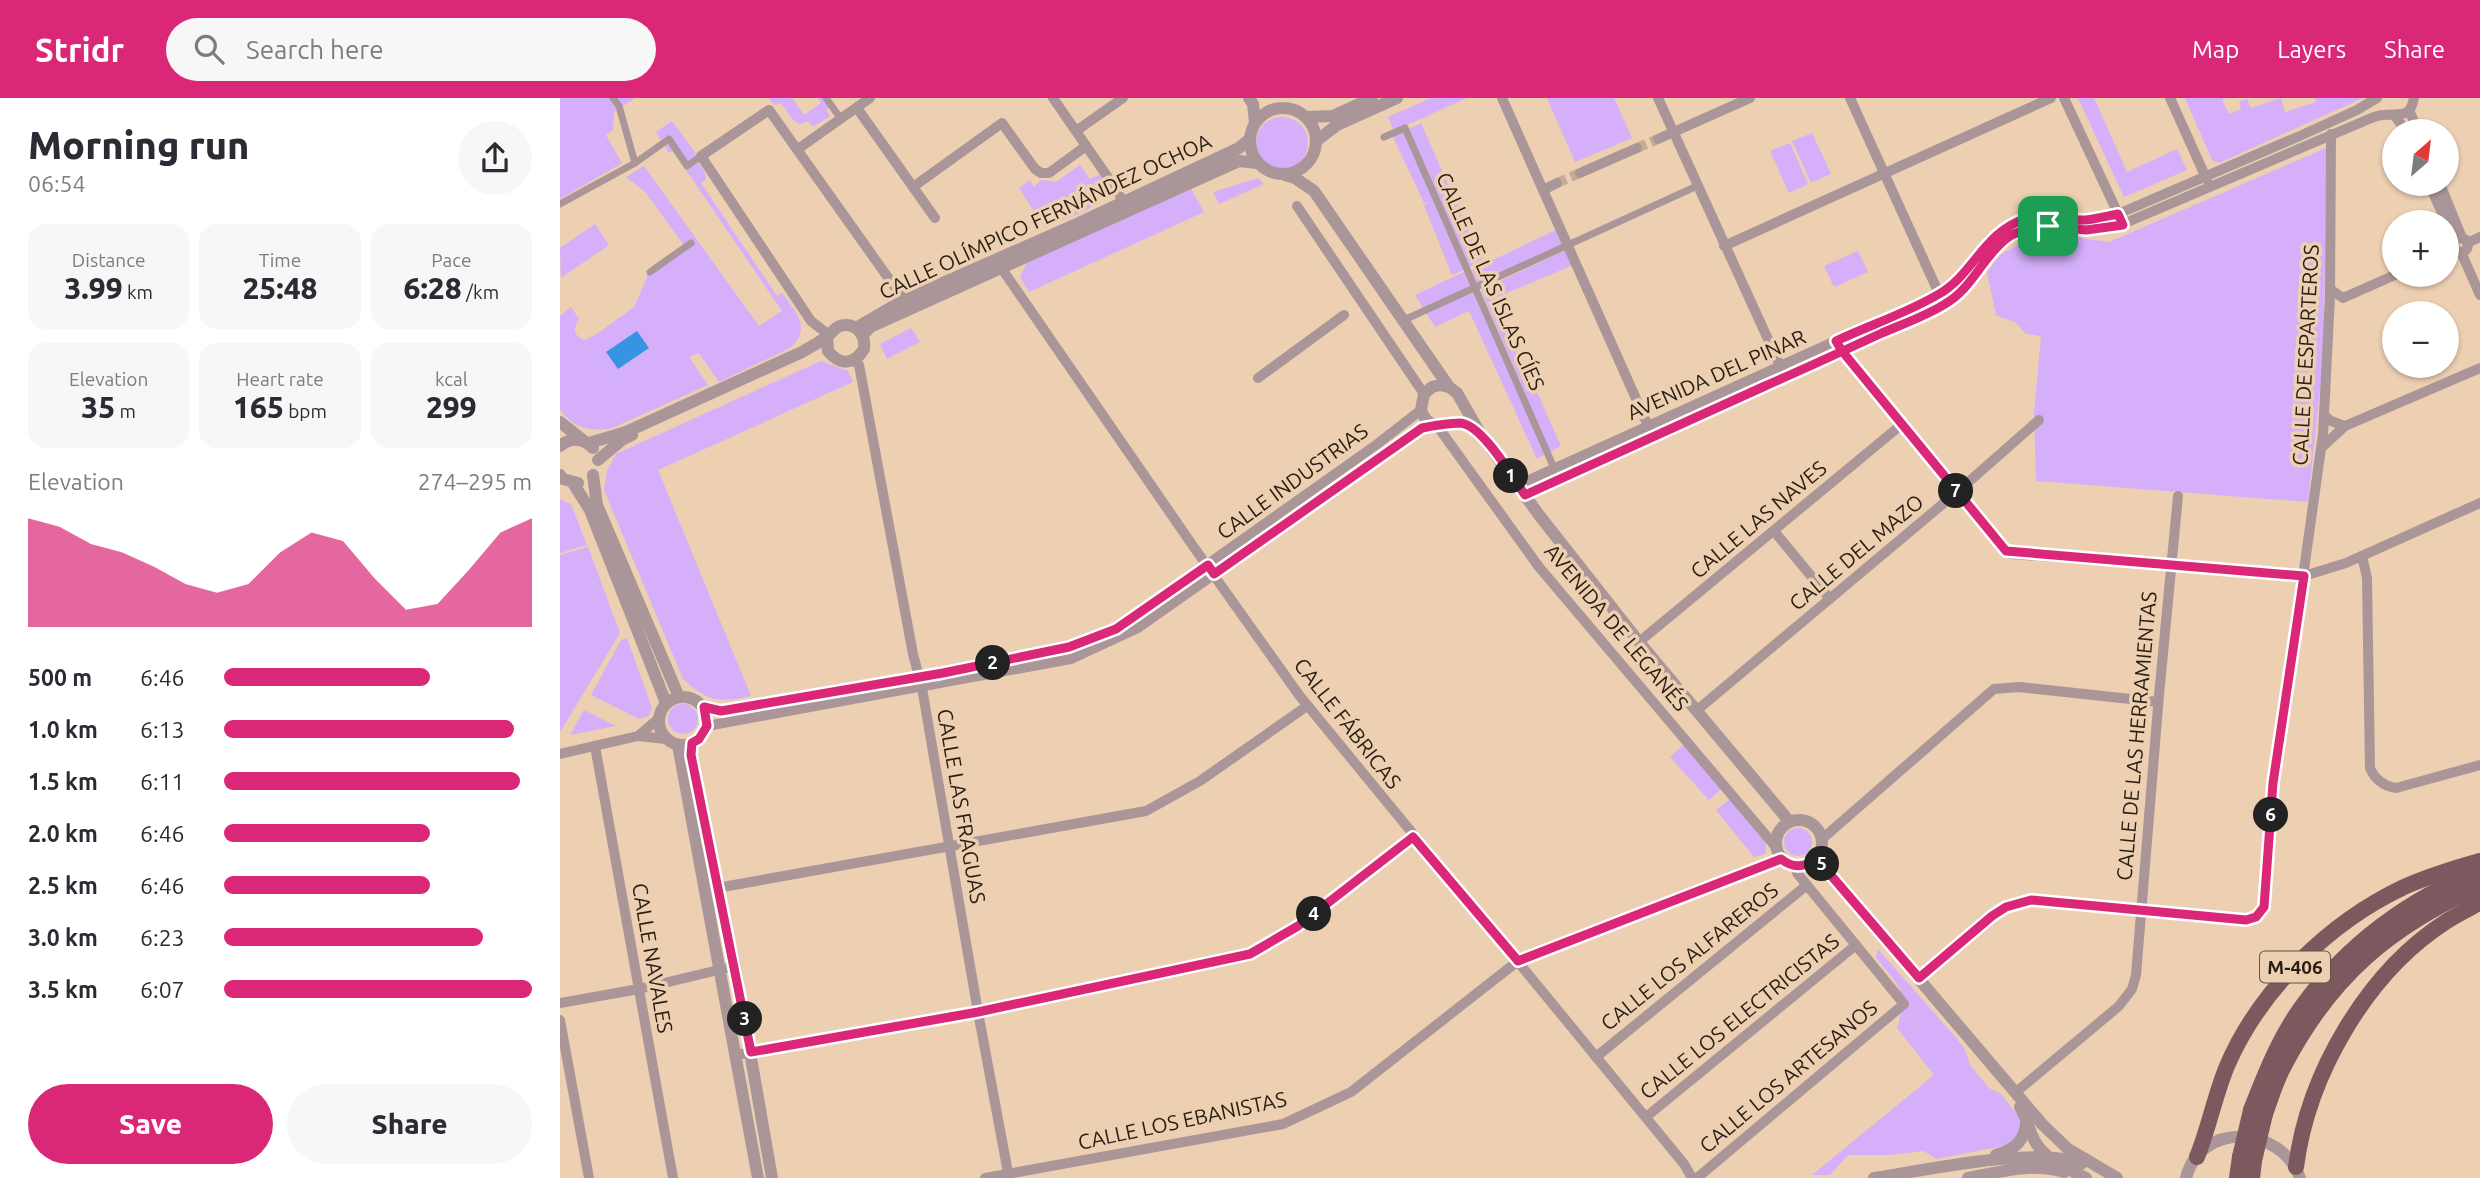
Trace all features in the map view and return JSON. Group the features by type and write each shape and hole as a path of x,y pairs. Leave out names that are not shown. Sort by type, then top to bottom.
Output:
{"highway":[{"name":"M-406","path":"2197,1157 2228,1064 2248,1028 2280,981 2361,912 2404,887 2480,861"},
{"name":"M-406","path":"2237,1178 2248,1165 2272,1060 2302,1006 2335,965 2371,934 2435,890 2480,871"},
{"name":"M-406","path":"2258,1112 2314,1015 2346,976 2376,947 2409,922 2480,886"},
{"path":"2298,1172 2300,1138 2313,1093 2351,1020 2379,983 2414,948 2446,922 2480,902"}],"street":[{"path":"613,98 619,106 635,163"},
{"path":"826,98 841,119"},
{"path":"798,149 870,98"},
{"path":"1053,98 1124,206"},
{"path":"1076,131 1123,98"},
{"path":"1306,117 1333,116 1372,98"},
{"path":"1316,141 1337,125 1397,98"},
{"path":"1502,98 1653,437"},
{"path":"1658,98 1785,377"},
{"path":"1658,139 1750,98"},
{"path":"1850,98 1944,305"},
{"path":"1724,246 2051,98"},
{"path":"2064,98 2123,225"},
{"path":"2170,98 2208,181"},
{"path":"2377,98 2378,105 2395,119"},
{"name":"AVENIDA DEL PINAR","path":"1522,490 1653,437 1944,305 1969,285 1986,259 2008,237 2027,229 2048,226 2086,230 2123,225 2377,98"},
{"path":"1251,101 1269,111"},
{"path":"1251,101 1255,122 1250,139 1257,163 1274,173 1296,178 1314,191 1449,387 1457,393 1462,402 1462,411 1457,420 1440,426"},
{"name":"AVENIDA DEL PINAR","path":"1522,490 1554,468 1939,294 1961,278 1990,240 2013,223 2029,217 2085,220 2118,214 2379,115 2391,115 2414,102"},
{"path":"857,108 934,218"},
{"path":"1255,122 1269,111 1289,108 1306,117 1312,124 1316,141 1311,160 1314,191"},
{"path":"560,204 635,163 670,139 687,166 769,110 904,299"},
{"path":"913,187 1002,123 1035,169 1041,173 1049,173 1086,146"},
{"name":"CALLE DE LAS ISLAS CÍES","path":"1384,137 1405,128 1554,468"},
{"name":"CALLE DE ESPARTEROS","path":"2140,912 2246,920 2256,917 2264,907 2273,783 2325,415 2330,293 2331,134"},
{"name":"CALLE OLÍMPICO FERNÁNDEZ OCHOA","path":"860,332 1002,269 1239,148 1250,139"},
{"path":"1580,173 1637,148"},
{"path":"560,446 570,440 587,442 626,432 802,352 828,336 839,326 846,325 860,332 864,349 854,360 838,360 828,351 828,336 811,321 701,156"},
{"path":"1285,175 1303,168 1311,160"},
{"name":"CALLE OLÍMPICO FERNÁNDEZ OCHOA","path":"860,332 904,299 1062,231 1238,161 1257,163"},
{"path":"1543,190 1557,183"},
{"path":"1404,320 1697,186"},
{"path":"1297,205 1428,390"},
{"path":"2459,246 2480,237"},
{"path":"650,272 691,243"},
{"path":"2459,248 2480,295"},
{"name":"CALLE FÁBRICAS","path":"1002,269 1307,706 1695,1178"},
{"path":"2329,313 2343,298 2382,281"},
{"path":"2330,293 2343,298"},
{"path":"1258,378 1344,315"},
{"path":"1836,341 1901,425 2011,554 2304,576 2362,556 2480,503"},
{"path":"679,697 597,505 593,475 598,460 622,440 806,357 828,351"},
{"name":"CALLE LAS FRAGUAS","path":"854,360 859,365 913,653 921,682 1009,1176"},
{"path":"1433,363 1428,390 1421,401 1423,416 1440,426 1460,423 1480,433"},
{"path":"2322,447 2345,426 2480,368"},
{"path":"1428,390 1449,387"},
{"name":"AVENIDA DE LEGANÉS","path":"1462,402 1480,433 1522,490 1639,642 1789,821"},
{"name":"CALLE INDUSTRIAS","path":"1211,570 1421,410"},
{"path":"2325,415 2331,421 2345,426"},
{"name":"CALLE DEL MAZO","path":"1696,711 2039,420"},
{"path":"560,422 594,449 598,460"},
{"name":"CALLE LAS NAVES","path":"1639,642 1901,425"},
{"name":"CALLE INDUSTRIAS","path":"707,726 921,682 1069,647 1116,629 1211,570 1422,428 1440,426"},
{"name":"AVENIDA DE LEGANÉS","path":"1440,426 1539,567 1775,846"},
{"path":"564,479 584,481 593,475"},
{"path":"564,479 590,510 666,703"},
{"name":"CALLE DE LAS HERRAMIENTAS","path":"2015,1093 2127,998 2136,975 2178,496"},
{"path":"1774,531 1830,599"},
{"path":"2362,556 2367,578 2370,768 2374,776 2388,787 2396,788 2480,765"},
{"name":"CALLE INDUSTRIAS","path":"704,707 721,711 921,682"},
{"path":"1822,839 1994,689 2019,687 2158,702"},
{"path":"560,754 638,736 679,742 699,739 707,726 704,707 694,699 679,697 666,703 659,719 638,736"},
{"path":"717,888 1146,811 1200,781 1307,706"},
{"path":"659,719 662,733 679,742 691,755 735,967 772,1178"},
{"path":"679,742 758,1178"},
{"name":"CALLE NAVALES","path":"595,746 673,1178"},
{"path":"1789,821 1807,821 1814,825 1822,839 1821,853 1807,865 1798,867 1787,864 1781,859 1775,846 1777,833 1789,821"},
{"path":"736,1055 978,1012 1250,954 1298,926 1413,837"},
{"name":"CALLE LOS EBANISTAS","path":"985,1178 1009,1176 1283,1124 1351,1092 1518,961 1781,859"},
{"path":"1817,859 2015,1093 2068,1149 2115,1178"},
{"path":"1798,867 1797,873 1856,945"},
{"name":"CALLE LOS ALFAREROS","path":"1597,1056 1807,885"},
{"path":"1919,978 2006,907 2031,900 2140,912"},
{"name":"CALLE LOS ARTESANOS","path":"1695,1178 1904,1004 1856,945"},
{"name":"CALLE LOS ELECTRICISTAS","path":"1646,1117 1856,945"},
{"path":"560,1003 639,989 735,967"},
{"path":"560,1020 589,1178"},
{"path":"2015,1093 2037,1144 2047,1156 2087,1178"},
{"path":"1958,1166 2009,1151 2017,1146 2026,1130 2025,1116"},
{"path":"2183,1176 2197,1157 2215,1142 2238,1136 2261,1139 2281,1149 2298,1172"},
{"path":"1874,1178 2047,1156 2069,1159 2115,1178"},
{"path":"1680,1160 1684,1178"},
{"path":"1968,1178 2023,1167 2040,1167 2081,1178"},
{"path":"1990,1174 2022,1172 2054,1178"}],"shaded area":[{"path":"560,98 635,98 614,112 613,130 606,135 622,163 560,199"},
{"path":"769,98 792,98 804,115 821,103 818,98 826,98 832,106 826,110 830,116 813,127 808,121 800,124 793,120 781,103 774,105"},
{"path":"1431,98 1467,98 1394,131 1388,117"},
{"path":"1547,98 1614,98 1632,138 1575,162"},
{"path":"2078,98 2094,98 2127,172 2177,149 2187,170 2124,197"},
{"path":"2185,98 2226,98 2222,100 2229,114 2241,109 2239,102 2247,99 2251,108 2281,98 2285,112 2316,102 2315,98 2363,98 2219,163 2212,160"},
{"path":"1282,117 1292,119 1300,125 1306,133 1306,153 1300,161 1292,167 1282,169 1272,167 1264,161 1258,153 1256,143 1258,133 1264,125 1272,119"},
{"path":"672,121 695,152 706,175 706,179 701,183 777,296 782,293 796,314 800,321 800,334 790,348 719,382 699,353 689,357 708,385 610,429 582,427 560,410 560,316 571,307 579,319 576,334 584,340 597,334 634,307 646,275 686,248 645,192 626,177 644,166 759,326 782,311 673,151 669,153 656,132"},
{"path":"1421,123 1451,191 1443,197 1452,193 1483,261 1452,275 1424,205 1429,202 1424,203 1393,137"},
{"path":"1812,133 1831,174 1811,183 1792,141"},
{"path":"1790,143 1808,184 1789,193 1770,151"},
{"path":"2326,148 2324,352 2308,502 2036,481 2034,413 2041,336 2026,334 2016,323 1996,315 1987,272 2000,255 2033,236 2051,234 2109,242"},
{"path":"1080,165 1090,179 1101,174 1103,192 1100,199 1088,209 1063,220 1062,218 1045,228 1019,188 1030,180 1034,187 1041,180 1056,182"},
{"path":"1258,178 1264,184 1219,204 1213,192"},
{"path":"1190,187 1204,212 1029,292 1020,277 1028,261"},
{"path":"595,224 609,245 561,278 560,248"},
{"path":"1556,230 1563,245 1477,283 1472,270"},
{"path":"1566,250 1573,265 1495,298 1561,446 1550,452 1481,290"},
{"path":"1858,251 1868,272 1834,287 1824,266"},
{"path":"1466,271 1473,287 1423,308 1415,295"},
{"path":"1474,292 1546,454 1537,459 1469,311 1435,327 1426,313 1459,295"},
{"path":"911,328 920,342 887,359 880,344"},
{"path":"821,361 848,371 853,382 658,470 751,696 730,700 714,699 683,679 604,490 607,471 616,454"},
{"path":"560,499 571,504 587,545 560,553"},
{"path":"588,547 620,633 560,732 560,555"},
{"path":"627,638 652,708 649,716 639,719 591,695 621,640"},
{"path":"683,704 689,705 697,713 697,725 689,733 683,734 677,733 669,725 668,719 669,713 677,705"},
{"path":"584,710 616,726 570,735"},
{"path":"1683,745 1722,788 1709,800 1670,757"},
{"path":"1730,799 1765,842 1766,854 1754,857 1716,810"},
{"path":"1798,828 1808,832 1812,842 1808,852 1798,856 1788,852 1784,842 1788,832"},
{"path":"1878,949 1964,1047 1970,1065 1989,1088 2001,1094 2019,1117 2020,1132 2009,1145 1936,1159 1924,1151 1888,1155 1848,1155 1830,1175 1812,1175 1934,1075 1897,1028 1902,996 1896,983 1876,957"}],"water":[{"path":"637,331 649,348 618,369 606,352"}],"tunnel":[{"path":"1637,148 1658,139"},
{"path":"1557,183 1580,173"}],"route":[{"path":"2048,226 2027,229 2008,237 1986,259 1969,285 1944,305 1842,351 1587,467 1542,488 1525,495 1480,433 1460,423 1438,427 1433,425 1422,428 1214,574 1208,565 1116,629 1069,647 943,673 721,711 704,707 707,726 699,739 692,743 691,755 751,1052 978,1012 1250,954 1298,926 1413,837 1518,961 1781,859 1798,867 1817,859 1919,978 1992,916 2006,907 2031,900 2140,912 2246,920 2256,917 2264,907 2273,783 2304,576 2011,554 1901,425 1842,351 1836,341 1939,294 1961,278 1990,240 2013,223 2029,217 2085,220 2118,214 2123,225 2086,230 2048,226"}]}
